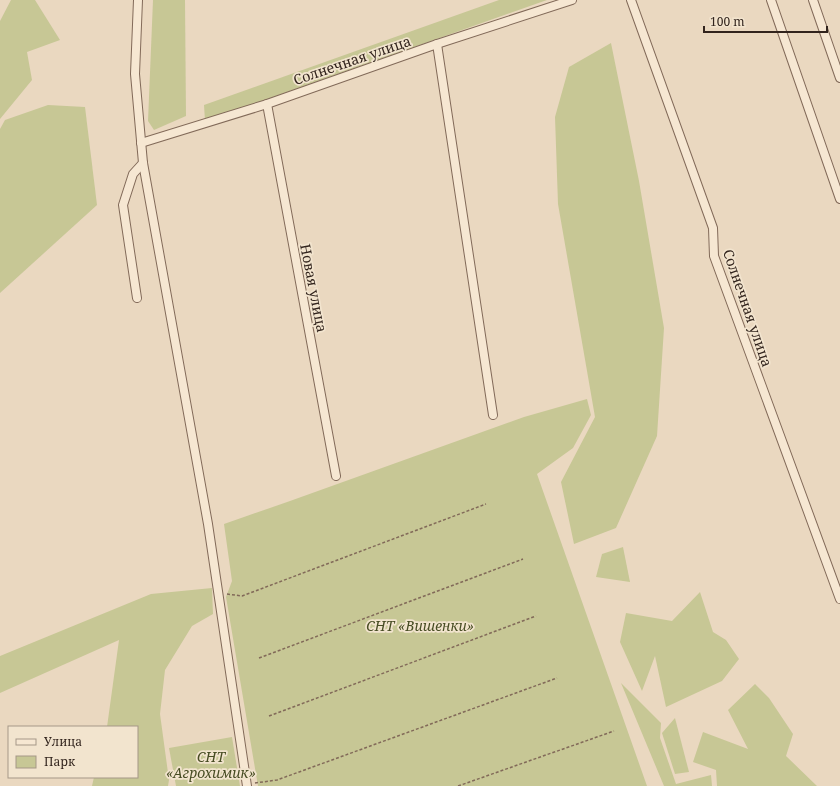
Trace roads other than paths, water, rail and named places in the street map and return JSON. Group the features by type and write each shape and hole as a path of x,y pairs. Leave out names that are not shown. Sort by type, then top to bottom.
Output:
{"street":[{"path":"138,0 135,74 143,163 208,524 247,785"},
{"name":"Солнечная улица","path":"141,143 267,104 437,44 572,0"},
{"name":"Солнечная улица","path":"631,0 713,228 714,256 840,600"},
{"path":"771,0 840,199"},
{"path":"813,0 840,78"},
{"path":"437,44 493,415"},
{"name":"Новая улица","path":"267,104 336,476"},
{"path":"137,298 123,205 133,174 143,163"}],"park label":[{"name":"СНТ «Вишенки»","path":"420,625"},
{"name":"СНТ «Агрохимик»","path":"211,764"}]}
